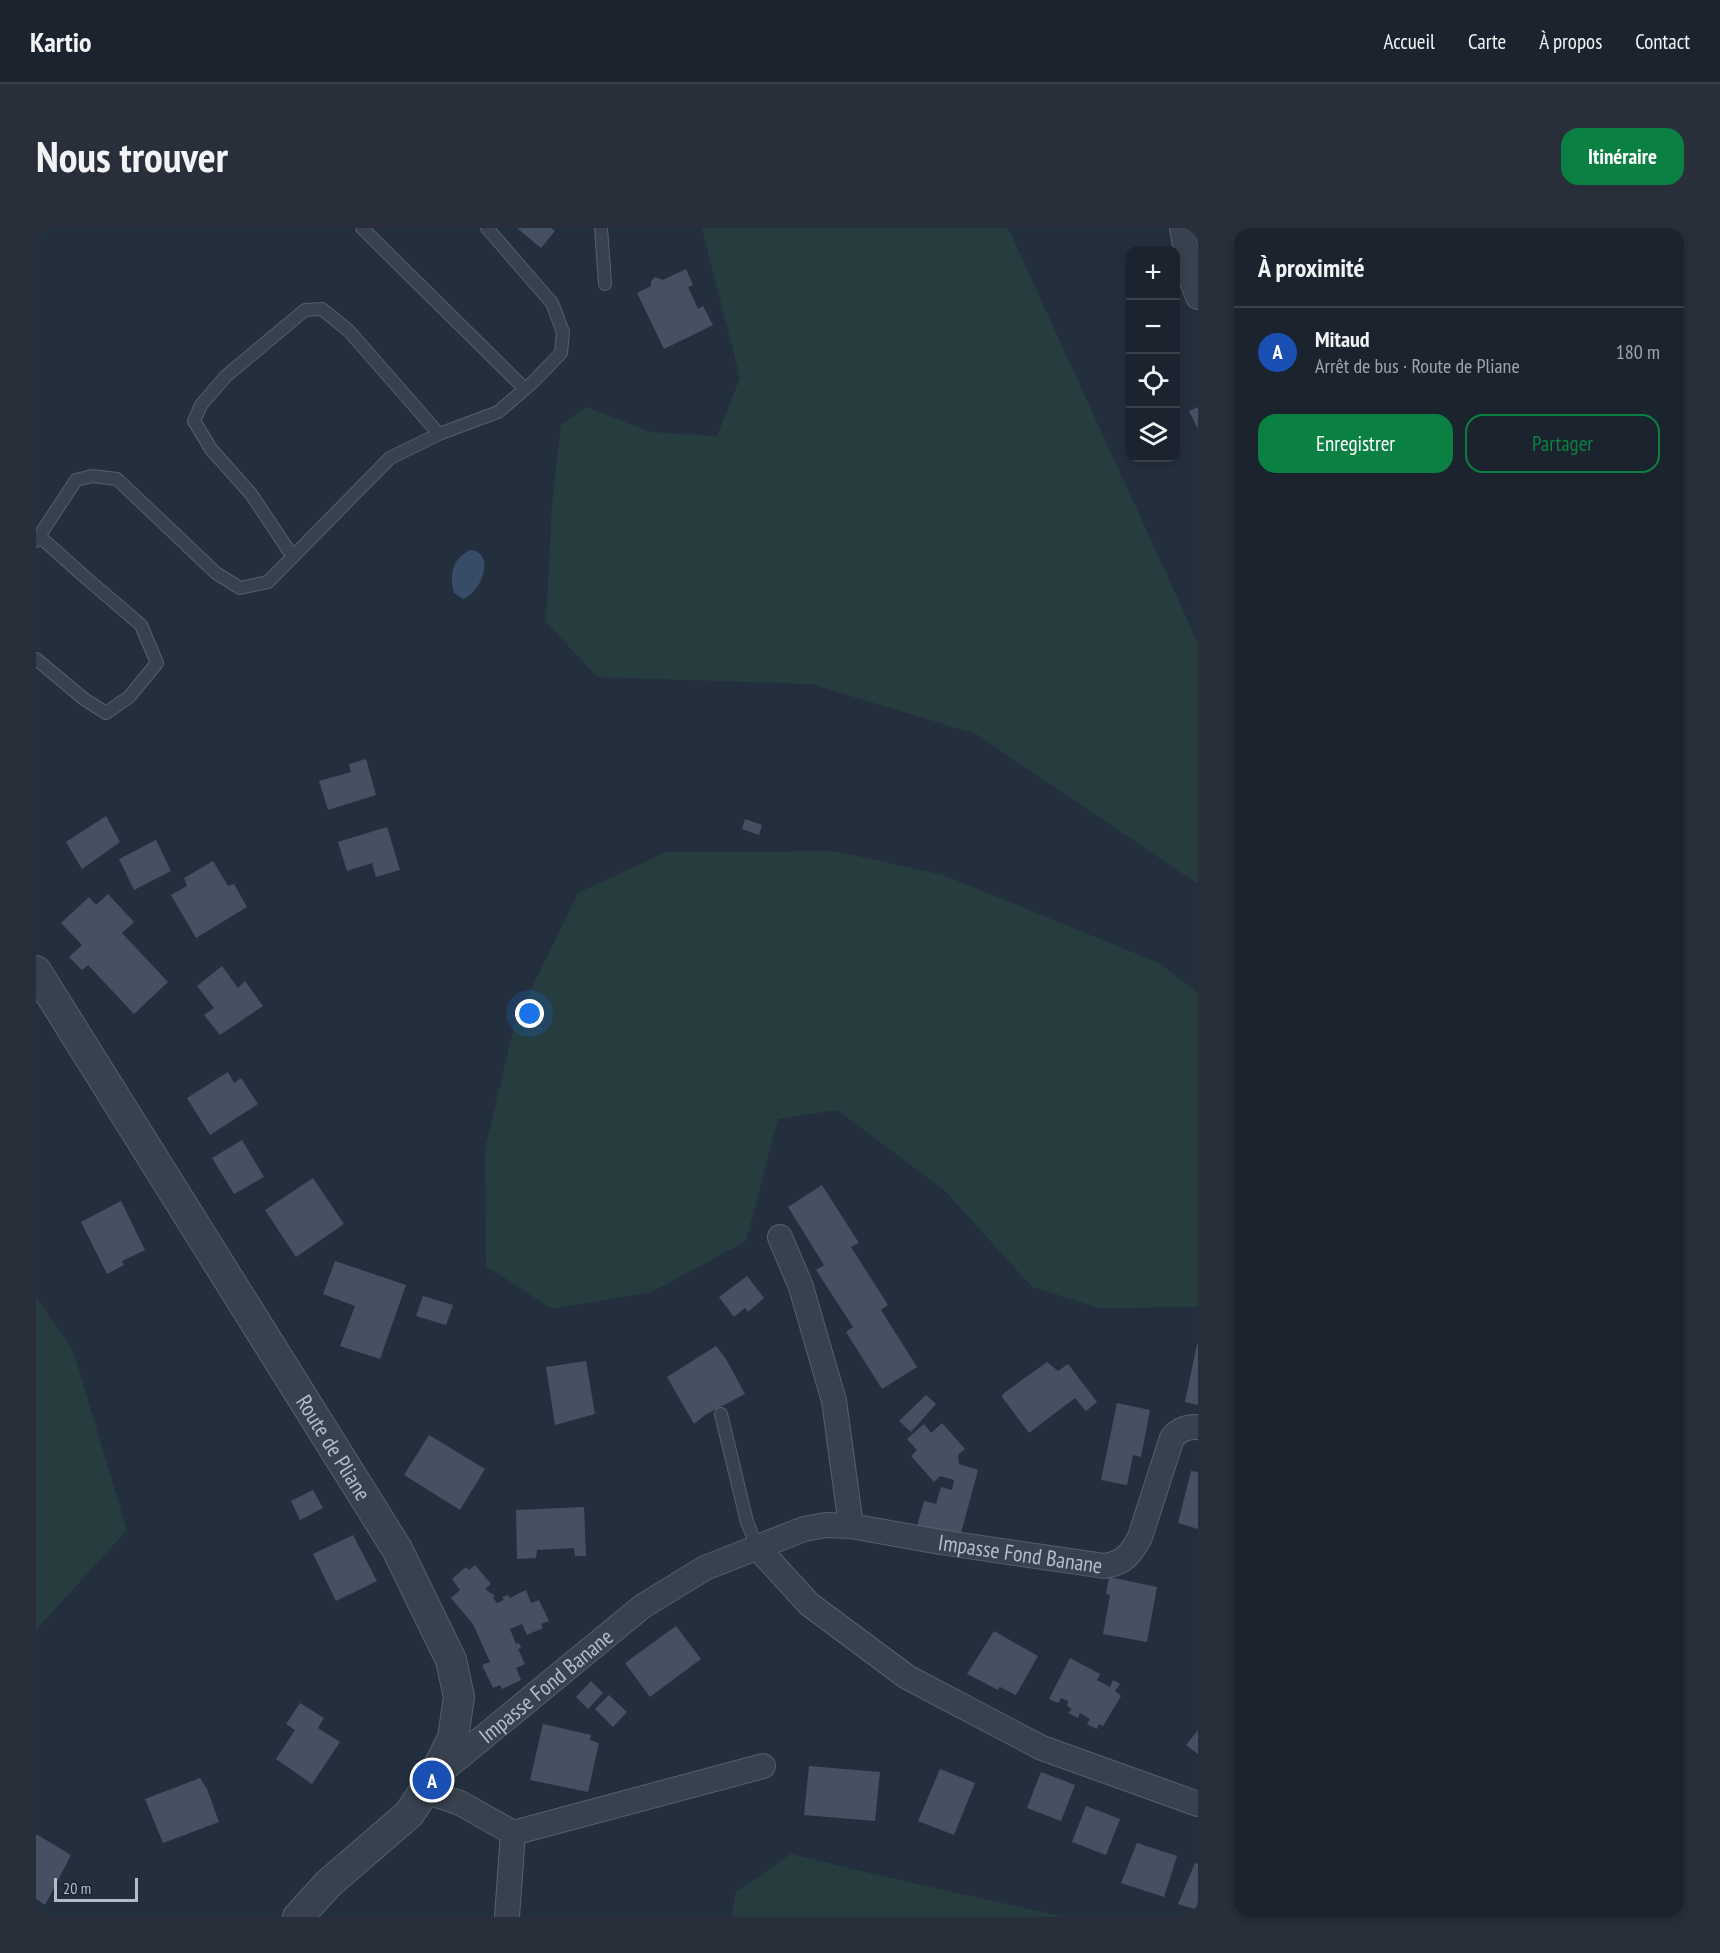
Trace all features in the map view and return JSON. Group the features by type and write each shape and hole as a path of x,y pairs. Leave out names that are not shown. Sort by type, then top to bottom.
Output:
{"street":[{"path":"1182,228 1191,278 1198,297"},
{"name":"Route de Pliane","path":"36,971 397,1549 451,1660 459,1697 453,1738 429,1785 409,1814 329,1883 298,1917"},
{"path":"780,1237 801,1287 834,1401 851,1526"},
{"name":"Impasse Fond Banane","path":"429,1785 643,1606 705,1568 804,1529 851,1526 1093,1565 1115,1564 1132,1552 1140,1537 1172,1438 1186,1427 1198,1427"},
{"path":"757,1547 809,1604 907,1677 1042,1748 1198,1804"},
{"path":"429,1785 513,1833 763,1766"},
{"path":"507,1917 513,1833"}],"lane":[{"path":"362,228 525,389"},
{"path":"36,659 84,699 106,713 129,697 157,663 141,625 38,539 76,480 92,476 117,479 216,573 240,588 267,582 390,458 439,434 498,412 525,389 561,353 563,332 552,303 487,228"},
{"path":"601,228 605,284"},
{"path":"293,557 250,494 211,449 194,421 201,405 226,376 305,310 322,309 349,331 439,434"},
{"path":"721,1414 747,1522 757,1547"}],"green space":[{"path":"702,228 1008,228 1198,643 1198,884 976,734 811,684 597,677 546,622 552,505 561,425 586,407 650,432 717,436 740,378"},
{"path":"834,851 943,875 1159,963 1198,993 1198,1307 1099,1308 1032,1287 944,1190 837,1110 778,1119 746,1241 652,1292 552,1309 486,1266 485,1149 515,1022 578,893 666,852"},
{"path":"36,1297 73,1350 127,1530 36,1630"},
{"path":"791,1854 1065,1917 731,1917 736,1892"}],"water":[{"path":"470,550 478,552 483,558 483,573 475,589 463,599 454,593 452,574 459,558"}],"building":[{"path":"517,228 551,228 555,231 541,248"},
{"path":"686,269 693,285 688,287 698,309 703,306 713,325 664,349 637,293 651,286 651,281 655,277 663,280"},
{"path":"1198,407 1198,429 1189,411"},
{"path":"366,759 376,795 328,810 319,781 351,772 349,764"},
{"path":"106,816 120,842 82,869 66,842"},
{"path":"745,819 762,825 759,835 742,829"},
{"path":"387,827 400,870 376,877 372,863 347,871 338,842"},
{"path":"156,840 171,871 134,890 119,859"},
{"path":"213,861 228,886 234,884 247,907 196,938 171,895 187,886 184,878"},
{"path":"108,894 134,922 122,933 168,982 134,1014 88,965 82,970 69,957 82,945 61,923 89,897 96,905"},
{"path":"222,966 238,988 245,981 263,1006 220,1035 204,1015 214,1008 197,986"},
{"path":"228,1072 234,1083 241,1078 258,1104 210,1135 187,1098"},
{"path":"242,1140 264,1177 234,1194 212,1158"},
{"path":"313,1178 344,1224 296,1257 265,1210"},
{"path":"822,1185 859,1243 851,1247 888,1305 881,1310 917,1367 882,1389 846,1332 853,1327 816,1270 824,1265 788,1207"},
{"path":"121,1201 145,1250 122,1261 124,1265 107,1274 81,1222"},
{"path":"335,1261 406,1285 380,1359 340,1346 355,1306 323,1294"},
{"path":"747,1276 764,1298 748,1312 745,1308 734,1317 719,1297"},
{"path":"423,1296 453,1305 446,1325 416,1316"},
{"path":"1198,1345 1198,1405 1185,1402"},
{"path":"716,1346 726,1359 745,1394 705,1415 694,1424 667,1377"},
{"path":"586,1361 595,1414 555,1425 546,1367"},
{"path":"1047,1362 1058,1371 1068,1364 1097,1402 1086,1411 1075,1398 1029,1433 1002,1397 1004,1393"},
{"path":"926,1395 936,1404 911,1432 899,1421"},
{"path":"1117,1403 1150,1410 1141,1457 1133,1455 1127,1485 1101,1480"},
{"path":"942,1423 965,1449 958,1455 959,1464 978,1470 960,1537 917,1526 924,1501 936,1504 941,1487 952,1490 954,1480 940,1476 934,1482 911,1456 917,1450 907,1439 924,1424 931,1433"},
{"path":"429,1435 485,1469 460,1510 404,1475"},
{"path":"1191,1471 1198,1472 1198,1529 1178,1523"},
{"path":"313,1490 323,1508 300,1520 291,1501"},
{"path":"584,1507 586,1556 575,1556 574,1548 537,1550 536,1558 517,1559 516,1510"},
{"path":"353,1535 377,1581 336,1601 313,1554"},
{"path":"475,1565 491,1584 485,1589 495,1596 493,1598 497,1603 504,1600 502,1597 508,1595 510,1598 526,1590 531,1603 539,1600 549,1621 541,1624 543,1628 527,1635 522,1624 510,1629 516,1644 519,1643 521,1648 518,1649 525,1664 516,1668 521,1680 502,1689 500,1685 493,1688 482,1665 490,1662 473,1624 451,1598 460,1590 452,1579 466,1567 469,1570"},
{"path":"1109,1577 1157,1587 1147,1642 1103,1634 1110,1595 1106,1594"},
{"path":"676,1626 701,1659 650,1697 625,1663"},
{"path":"994,1631 1038,1656 1016,1695 1000,1687 998,1690 967,1674"},
{"path":"1070,1658 1100,1674 1097,1680 1110,1687 1113,1680 1120,1684 1115,1691 1121,1696 1103,1726 1099,1724 1097,1729 1087,1724 1090,1719 1080,1713 1078,1718 1068,1713 1072,1709 1067,1706 1068,1701 1061,1698 1058,1703 1049,1699"},
{"path":"591,1681 603,1693 588,1709 576,1697"},
{"path":"609,1695 627,1712 613,1727 595,1709"},
{"path":"300,1703 324,1718 318,1728 340,1742 312,1784 276,1759 295,1730 286,1724"},
{"path":"543,1724 591,1735 590,1740 599,1743 588,1792 530,1780"},
{"path":"1198,1730 1198,1754 1186,1745"},
{"path":"809,1766 880,1772 875,1821 804,1815"},
{"path":"940,1769 975,1783 954,1835 918,1821"},
{"path":"1041,1772 1075,1785 1061,1821 1027,1808"},
{"path":"200,1778 207,1789 219,1822 163,1843 145,1799"},
{"path":"1086,1806 1120,1819 1106,1855 1072,1842"},
{"path":"36,1834 71,1855 45,1905 36,1899"},
{"path":"1137,1843 1177,1856 1164,1897 1121,1883"},
{"path":"1195,1863 1198,1864 1198,1910 1178,1904"}],"place":[{"name":"Mitaud","path":"432,1780"}]}
